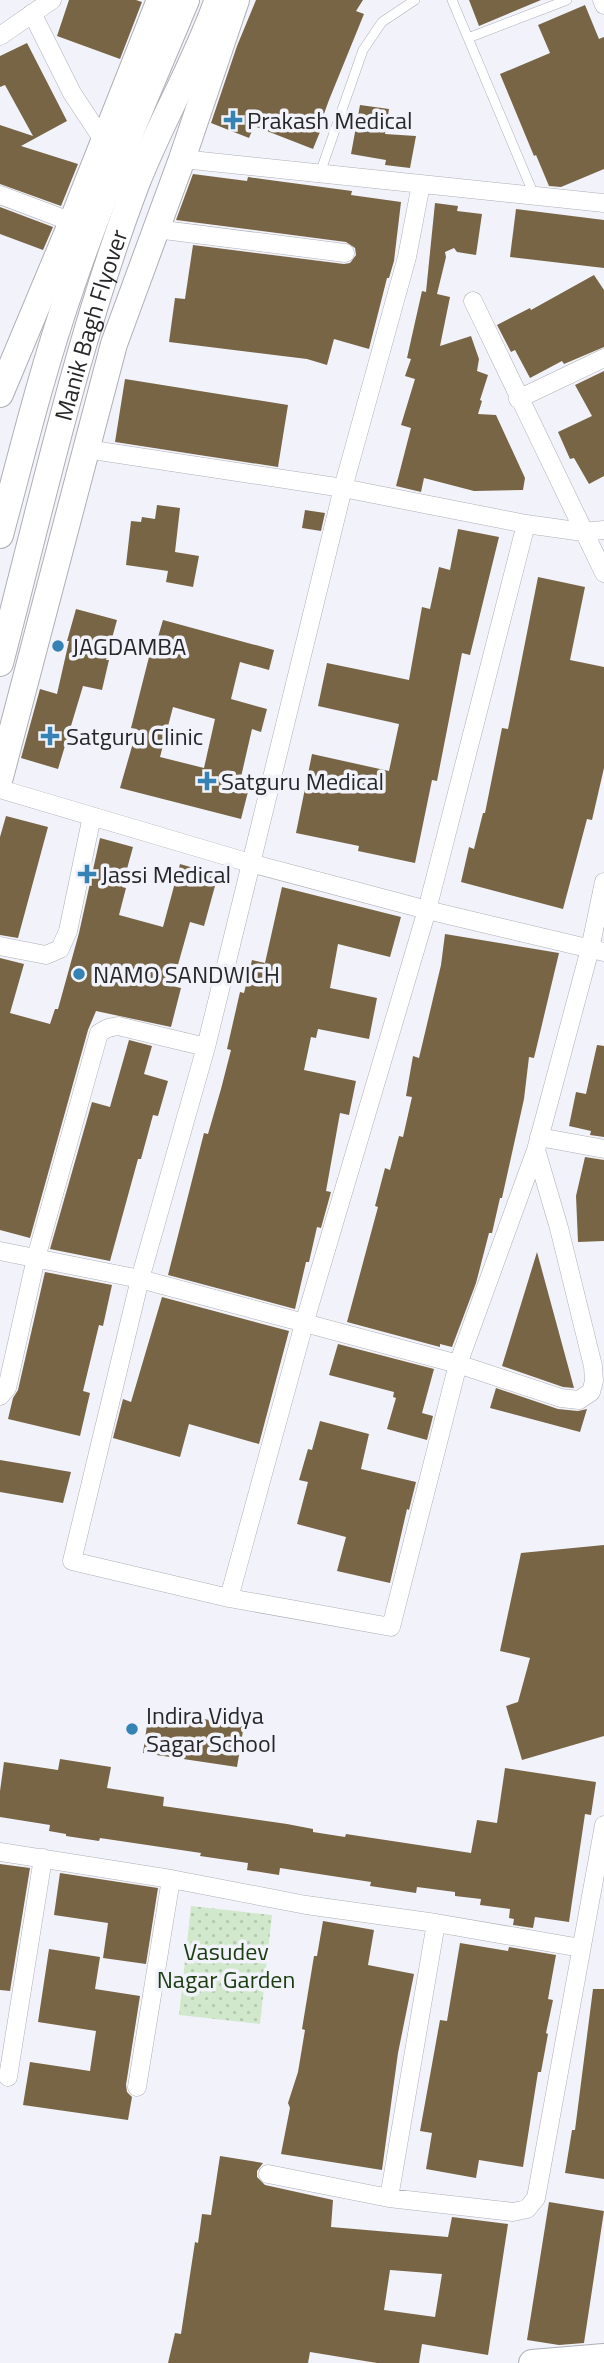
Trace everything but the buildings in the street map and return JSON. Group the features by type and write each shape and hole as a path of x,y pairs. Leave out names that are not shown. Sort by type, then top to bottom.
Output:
{"main road":[{"path":"0,394 160,0"},
{"name":"Manik Bagh Flyover","path":"0,535 43,372 71,288 113,174 186,0"},
{"name":"Manik Bagh Flyover","path":"0,663 85,338 138,181 218,0"},
{"path":"0,777 114,344 182,159 236,0"},
{"path":"532,2363 604,2357"}],"street":[{"path":"0,36 51,0"},
{"path":"32,13 72,93 103,140"},
{"path":"182,159 604,203"},
{"path":"421,184 407,257 343,488 206,1047 140,1279 72,1561 229,1598 391,1628 458,1364 537,1143 597,951 604,883"},
{"path":"0,195 72,222"},
{"path":"156,229 345,253"},
{"path":"474,301 604,573"},
{"path":"519,399 604,358"},
{"path":"86,449 343,488 526,524 583,532 604,530"},
{"path":"229,1598 304,1324 427,909 526,524"},
{"path":"0,789 250,863 597,951"},
{"path":"0,946 46,955 60,949 68,930 92,816"},
{"path":"0,1396 7,1388 36,1258 99,1033 118,1026 206,1047"},
{"path":"537,1143 604,1149"},
{"path":"0,1251 140,1279 458,1364 562,1398 598,1398 593,1366 537,1143"},
{"path":"268,2174 389,2198 513,2212 527,2209 536,2198 604,1825"},
{"path":"0,1852 171,1879 306,1905 436,1923 581,1948"},
{"path":"8,2077 43,1858"},
{"path":"136,2087 171,1879"},
{"path":"389,2198 436,1923"}],"lane":[{"path":"320,173 363,50 382,22 415,0"},
{"path":"452,0 534,195"},
{"path":"468,38 567,0"}],"green space":[{"name":"Vasudev Nagar Garden","path":"191,1906 272,1915 260,2024 179,2015"}],"place":[{"name":"Prakash Medical","path":"233,120"},
{"name":"JAGDAMBA","path":"58,646"},
{"name":"Satguru Clinic","path":"50,736"},
{"name":"Satguru Medical","path":"207,781"},
{"name":"Jassi Medical","path":"87,874"},
{"name":"NAMO SANDWICH","path":"79,974"},
{"name":"Indira Vidya Sagar School","path":"132,1729"}]}
